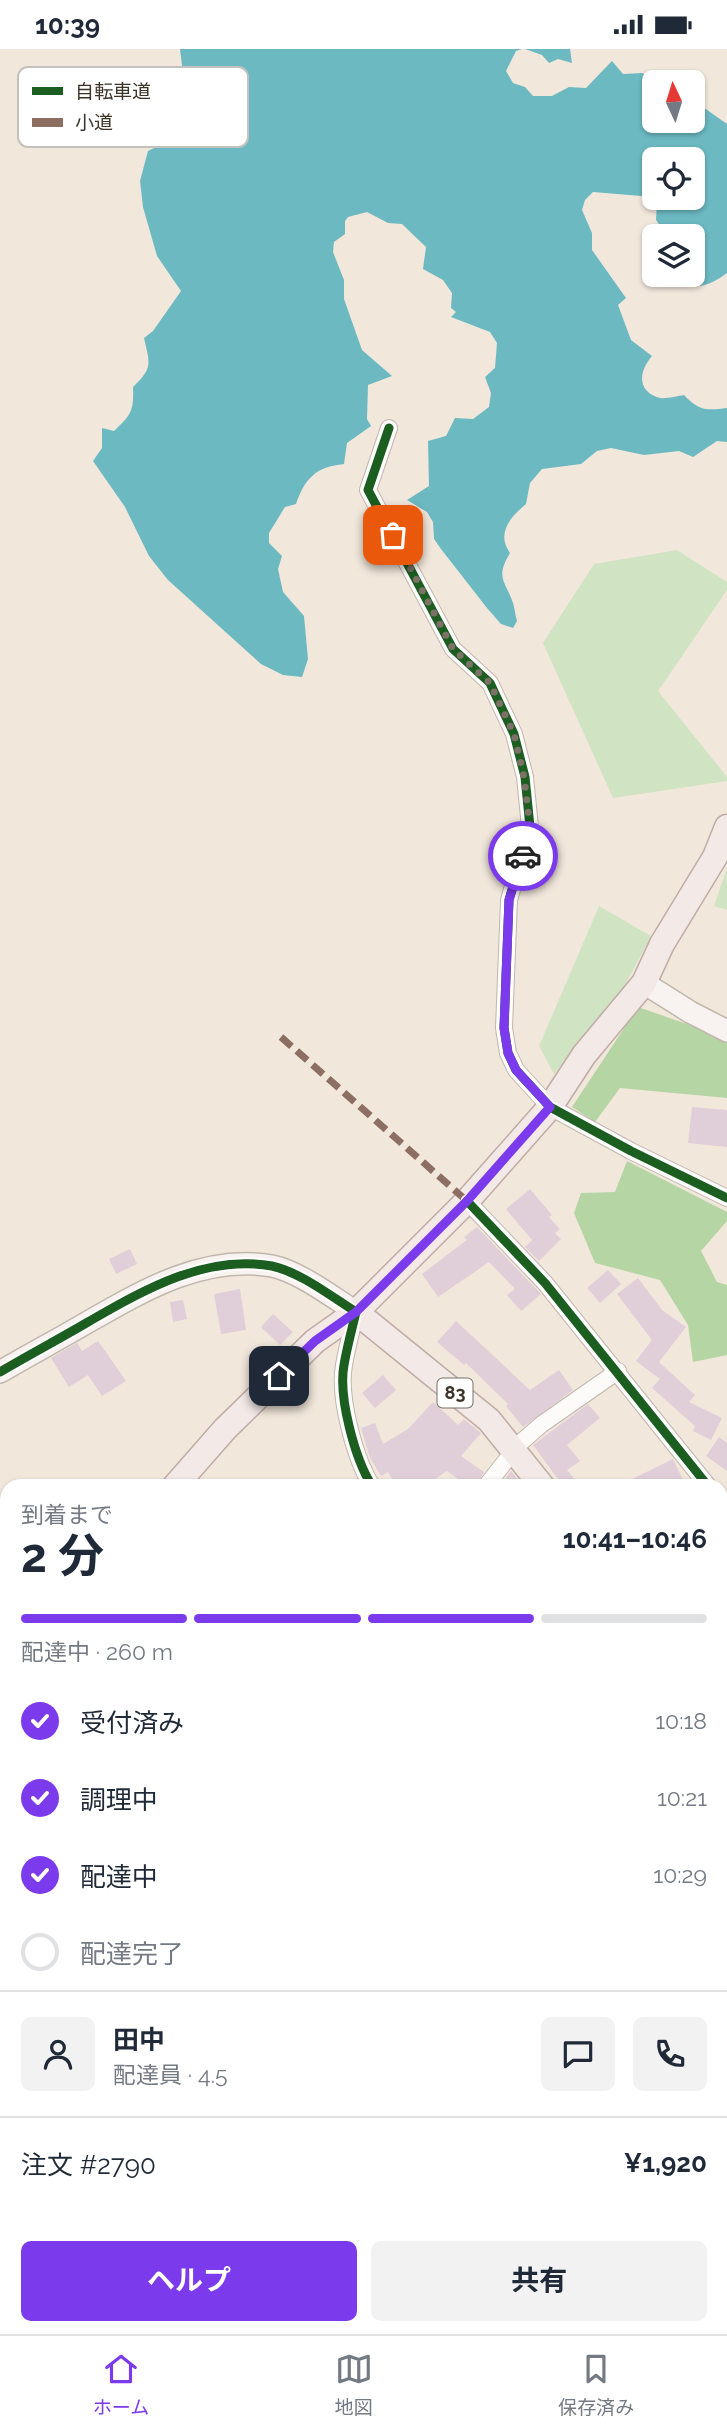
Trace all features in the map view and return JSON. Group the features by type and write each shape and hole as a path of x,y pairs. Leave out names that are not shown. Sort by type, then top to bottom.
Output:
{"main road":[{"path":"181,1479 225,1429 315,1341 356,1312 467,1201 550,1107 584,1055 644,982 662,944 694,894 725,836"},
{"name":"83","path":"356,1312 489,1420 537,1479"}],"street":[{"path":"389,428 368,490 453,649 490,683 514,734 524,777 530,827 509,900 504,1028 508,1053 516,1070 550,1107 727,1198"},
{"path":"644,982 727,1031"},
{"path":"467,1201 545,1283 703,1479"},
{"path":"0,1372 149,1288 178,1276 222,1264 273,1266 306,1281 356,1312 343,1368 347,1416 368,1479"},
{"path":"491,1479 513,1449 618,1371"}],"green space":[{"path":"677,550 727,582 727,590 658,691 727,777 727,781 613,798 543,643 594,564"},
{"path":"727,868 727,910 714,906"},
{"path":"599,906 651,936 621,993 554,1074 539,1046"},
{"path":"638,1007 727,1038 727,1098 620,1088 595,1122 572,1107"},
{"path":"627,1161 727,1212 727,1221 701,1251 717,1282 727,1285 727,1355 693,1362 688,1325 660,1280 595,1263 574,1213 581,1193 615,1192"}],"water":[{"path":"180,49 522,49 516,51 506,71 513,83 525,87 533,96 552,96 569,87 586,88 612,61 623,74 642,73 642,133 705,133 705,108 727,124 727,273 715,281 705,285 705,224 659,224 656,220 657,210 705,210 705,147 642,147 642,196 593,192 585,200 582,210 592,233 592,250 626,298 618,305 631,340 652,356 642,374 643,386 652,395 660,398 684,395 703,408 727,408 727,442 717,441 693,457 679,451 644,455 611,448 597,451 581,464 542,469 530,483 526,504 510,520 505,533 504,539 510,553 502,574 517,621 513,628 501,624 441,549 434,539 433,522 427,512 407,500 429,486 428,441 446,436 455,418 473,419 489,407 491,393 485,377 495,368 497,343 490,332 451,317 456,312 451,308 452,293 443,280 423,269 426,247 402,224 388,223 367,212 348,217 345,221 345,234 334,242 333,252 344,280 344,299 362,350 392,376 368,385 367,419 371,426 347,443 344,464 326,468 313,475 303,487 296,504 285,507 269,533 269,543 282,556 278,569 283,592 304,616 308,659 302,677 283,675 261,664 168,580 149,556 125,507 93,461 102,448 102,428 114,431 130,412 133,387 144,375 148,365 144,338 153,331 181,291 157,256 143,207 140,181 148,151 157,147 248,147 248,67 182,67"},
{"path":"525,49 570,49 572,63 558,59 549,63 542,55"}],"building":[{"path":"692,1107 727,1110 727,1147 688,1143"},
{"path":"530,1189 560,1229 555,1233 561,1239 539,1261 525,1247 532,1240 506,1209"},
{"path":"477,1227 541,1294 521,1311 507,1295 515,1289 489,1262 438,1297 422,1274 467,1240 464,1237"},
{"path":"130,1249 137,1264 116,1274 109,1259"},
{"path":"608,1270 621,1284 600,1303 587,1288"},
{"path":"638,1278 662,1310 686,1327 659,1362 695,1395 689,1402 722,1418 711,1440 693,1431 695,1426 652,1388 660,1379 636,1361 652,1340 617,1294"},
{"path":"240,1289 246,1330 221,1334 214,1294"},
{"path":"183,1300 187,1319 173,1322 170,1302"},
{"path":"273,1314 293,1332 280,1345 261,1327"},
{"path":"456,1321 530,1390 559,1370 573,1390 523,1427 506,1406 508,1404 466,1363 464,1365 437,1342"},
{"path":"98,1341 126,1381 102,1396 88,1375 69,1387 51,1358 77,1343 82,1351"},
{"path":"383,1375 396,1390 375,1408 362,1393"},
{"path":"433,1402 458,1425 464,1419 481,1433 461,1456 484,1472 480,1479 458,1479 447,1471 435,1479 392,1479 388,1472 381,1476 370,1458 361,1428 375,1423 383,1444 408,1429"},
{"path":"588,1404 600,1418 567,1445 580,1461 567,1470 574,1479 558,1479 533,1445"},
{"path":"719,1437 727,1443 727,1471 706,1456"},
{"path":"673,1459 683,1479 632,1479"},
{"path":"511,1471 517,1479 505,1479"}],"marked path":[{"path":"281,1037 467,1201"}],"cycle path":[{"path":"389,428 368,490 453,649 490,683 514,734 525,777 530,827 509,900 504,1028 508,1053 516,1070 550,1107 727,1198"},
{"path":"467,1201 545,1283 702,1479"},
{"path":"0,1372 131,1298 176,1278 223,1265 247,1264 283,1269 356,1312 344,1365 343,1394 354,1444 368,1479"}],"way so far":[{"path":"393,535 453,649 490,683 514,734 524,777 530,827 523,856"}],"route":[{"path":"279,1376 315,1341 356,1312 467,1201 550,1107 516,1070 508,1053 504,1028 509,900 523,856"}]}
